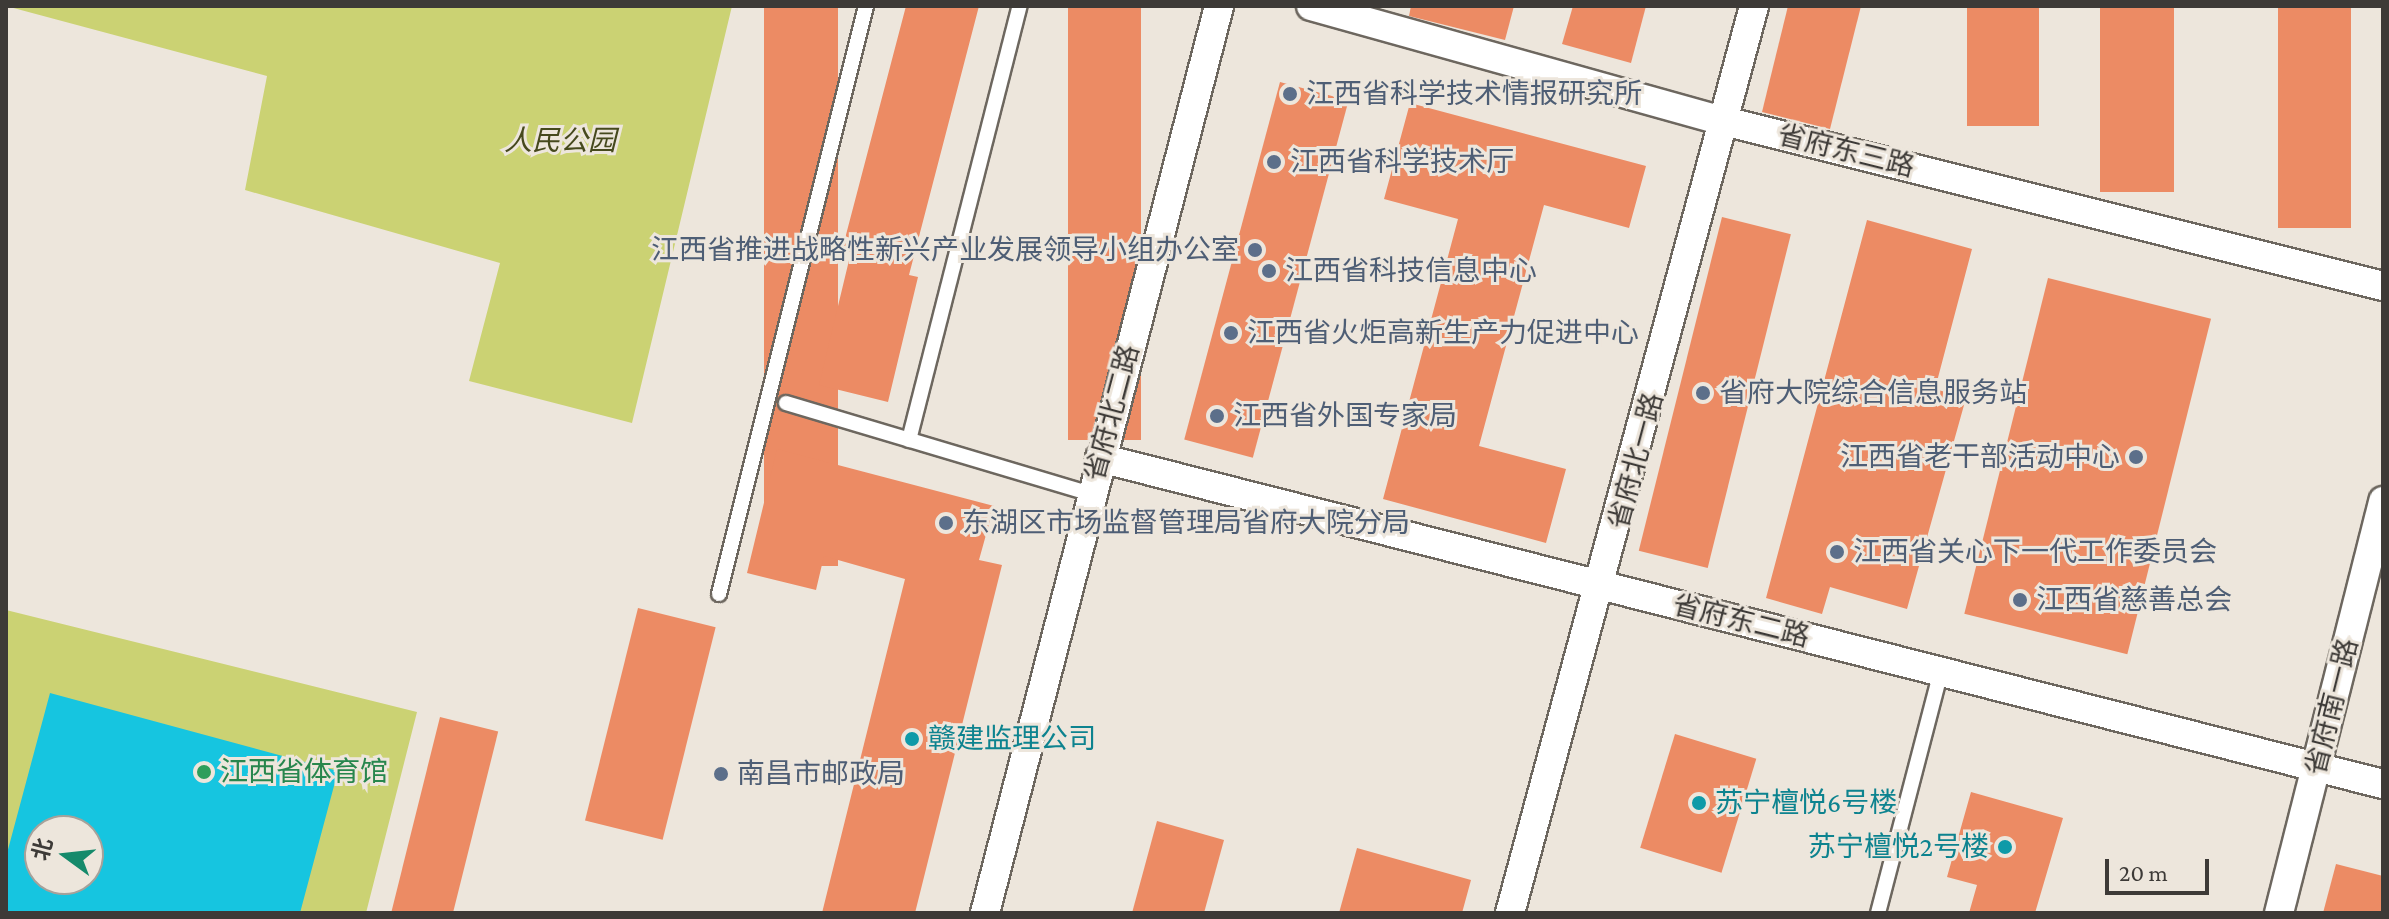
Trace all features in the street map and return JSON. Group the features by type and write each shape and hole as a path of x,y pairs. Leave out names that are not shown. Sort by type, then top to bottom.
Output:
{"street":[{"name":"省府北二路","path":"985,913 1219,6"},
{"name":"省府东三路","path":"1311,6 1724,121 2383,286"},
{"name":"省府北一路","path":"1510,913 1603,587 1754,6"},
{"name":"省府东二路","path":"1100,458 2383,784"},
{"name":"省府南一路","path":"2279,913 2383,501"}],"lane":[{"path":"719,594 866,6"},
{"path":"909,440 1020,6"},
{"path":"786,403 1091,494"},
{"path":"1878,913 1941,671"}],"green space":[{"name":"人民公园","path":"6,6 732,6 632,423 469,381 500,263 245,190 267,76"},
{"name":"江西省体育馆","path":"6,610 417,712 366,913 6,913"}],"water":[{"path":"50,693 338,771 300,913 6,913 6,857"}],"building":[{"path":"764,6 838,6 838,566 764,566"},
{"path":"906,6 979,6 909,275 918,277 888,402 819,385 851,252 842,250"},
{"path":"1068,6 1141,6 1141,440 1068,440"},
{"path":"1411,6 1514,6 1505,40 1409,16"},
{"path":"1573,6 1646,6 1631,63 1562,44"},
{"path":"1788,6 1861,6 1830,129 1762,112"},
{"path":"1967,6 2039,6 2039,126 1967,126"},
{"path":"2100,6 2174,6 2174,192 2100,192"},
{"path":"2278,6 2351,6 2351,228 2278,228"},
{"name":"江西省科技信息中心","path":"1280,82 1349,100 1253,458 1184,439"},
{"path":"1410,103 1646,166 1629,228 1544,205 1479,446 1566,469 1546,543 1383,499 1458,219 1384,199"},
{"path":"1722,217 1791,234 1708,568 1639,551"},
{"path":"1867,220 1972,249 1935,389 1966,398 1907,609 1830,587 1822,614 1766,598"},
{"path":"2048,278 2211,319 2127,654 1964,614"},
{"name":"赣建监理公司","path":"777,449 994,506 979,560 1002,565 915,913 822,913 905,579 824,556 816,590 747,573"},
{"path":"638,608 716,627 663,840 585,820"},
{"path":"440,717 498,732 453,913 391,913"},
{"name":"苏宁檀悦6号楼","path":"1675,734 1756,759 1721,873 1640,848"},
{"name":"苏宁檀悦2号楼","path":"1971,792 2063,818 2035,913 1969,913 1977,885 1947,877"},
{"path":"1157,821 1224,840 1204,913 1132,913"},
{"path":"1357,848 1471,880 1462,913 1339,913"},
{"path":"2336,864 2383,876 2383,913 2323,913"}],"place":[{"name":"江西省科学技术情报研究所","path":"1290,94"},
{"name":"江西省科学技术厅","path":"1274,162"},
{"name":"江西省推进战略性新兴产业发展领导小组办公室","path":"1255,250"},
{"name":"江西省科技信息中心","path":"1269,271"},
{"name":"江西省火炬高新生产力促进中心","path":"1231,333"},
{"name":"省府大院综合信息服务站","path":"1703,393"},
{"name":"江西省外国专家局","path":"1217,416"},
{"name":"江西省老干部活动中心","path":"2136,457"},
{"name":"东湖区市场监督管理局省府大院分局","path":"946,523"},
{"name":"江西省关心下一代工作委员会","path":"1837,552"},
{"name":"江西省慈善总会","path":"2020,600"},
{"name":"赣建监理公司","path":"912,739"},
{"name":"江西省体育馆","path":"204,772"},
{"name":"南昌市邮政局","path":"721,774"},
{"name":"苏宁檀悦6号楼","path":"1699,803"},
{"name":"苏宁檀悦2号楼","path":"2005,847"}]}
